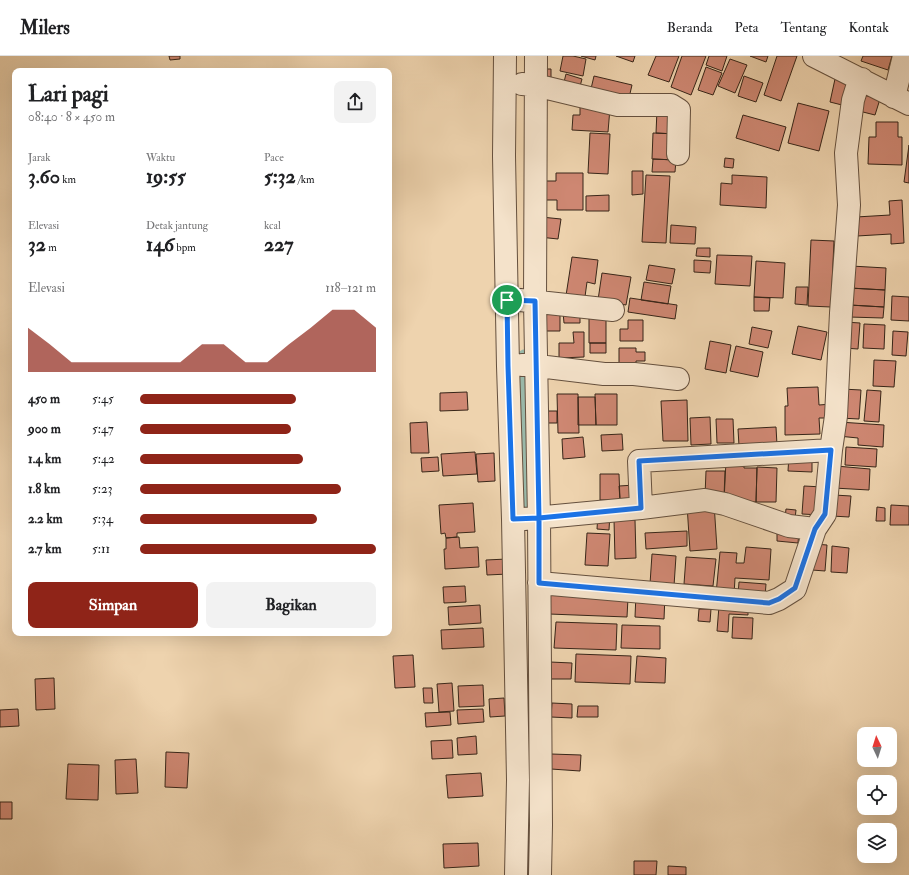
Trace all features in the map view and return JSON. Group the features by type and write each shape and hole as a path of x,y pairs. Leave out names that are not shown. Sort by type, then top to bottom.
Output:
{"street":[{"path":"505,56 521,84 521,300 526,519 516,875"},
{"path":"521,300 504,156 521,84 536,56"},
{"path":"814,56 902,100 904,56"},
{"path":"539,583 769,603 779,599 795,588 815,529 825,514 836,416 840,313 849,205 846,153 853,100 858,84 862,79"},
{"path":"521,84 618,105 671,105 679,110 678,154"},
{"path":"521,300 613,310"},
{"path":"522,365 604,374 634,374 678,379"},
{"path":"641,508 639,461 831,450"},
{"path":"526,519 705,500 715,501 789,526 815,529"},
{"path":"526,519 539,583 540,875"}],"building":[{"path":"169,56 180,56 180,59 170,60"},
{"path":"563,56 573,56 586,59 583,76 560,71"},
{"path":"581,56 596,56 595,60"},
{"path":"616,56 635,56 633,62"},
{"path":"656,56 679,56 669,82 648,75"},
{"path":"682,56 706,56 691,95 671,87"},
{"path":"709,56 727,56 722,71 706,65"},
{"path":"750,56 768,56 766,62"},
{"path":"777,56 797,56 781,101 764,95"},
{"path":"863,56 892,56 888,70 861,61"},
{"path":"730,59 747,65 735,93 718,86"},
{"path":"706,67 722,73 713,95 698,90"},
{"path":"540,69 551,69 551,82"},
{"path":"566,74 582,79 579,90 563,86"},
{"path":"594,76 632,85 628,102 590,93"},
{"path":"744,76 763,83 756,102 738,96"},
{"path":"835,79 855,84 850,107 830,102"},
{"path":"859,94 880,99 875,115 855,110"},
{"path":"798,103 829,111 819,151 788,143"},
{"path":"580,106 610,108 608,132 572,130 573,115 580,115"},
{"path":"657,110 678,111 677,134 656,133"},
{"path":"743,115 786,127 779,151 736,138"},
{"path":"876,122 898,122 898,137 902,137 902,165 868,164 869,137 876,137"},
{"path":"590,133 610,134 608,174 588,173"},
{"path":"653,133 677,134 676,160 652,159"},
{"path":"909,145 909,183 904,182"},
{"path":"725,158 734,159 733,168 724,167"},
{"path":"653,159 676,160 675,172 652,172"},
{"path":"632,171 643,171 643,194 632,195"},
{"path":"556,173 583,173 583,210 557,210 557,200 546,200 546,181 556,181"},
{"path":"646,175 670,176 666,243 642,242"},
{"path":"732,175 767,177 766,208 720,205 721,183 732,184"},
{"path":"609,195 609,211 586,211 586,196"},
{"path":"902,200 904,243 891,244 891,234 857,236 856,217 890,215 889,201"},
{"path":"541,217 561,219 558,239 539,237"},
{"path":"671,225 696,227 695,244 670,243"},
{"path":"811,240 834,241 831,307 808,306"},
{"path":"697,248 710,248 710,257 696,256"},
{"path":"717,255 752,256 750,286 715,284"},
{"path":"572,257 598,260 595,284 587,282 584,304 565,302"},
{"path":"694,260 711,261 710,273 694,272"},
{"path":"756,261 785,263 783,298 754,297"},
{"path":"649,265 675,269 672,284 646,280"},
{"path":"851,266 886,268 885,290 849,288"},
{"path":"602,273 631,277 626,305 598,300"},
{"path":"644,282 671,286 668,304 641,300"},
{"path":"796,287 808,287 807,305 795,304"},
{"path":"850,288 885,290 884,307 849,305"},
{"path":"892,296 909,297 909,321 891,320"},
{"path":"754,297 770,298 769,311 754,311"},
{"path":"630,298 677,305 675,319 628,312"},
{"path":"850,305 884,307 883,318 849,317"},
{"path":"544,311 560,311 560,331 544,331"},
{"path":"563,312 580,312 580,323 564,323"},
{"path":"589,313 606,313 606,343 589,343"},
{"path":"628,320 643,320 643,341 620,341 620,329 628,329"},
{"path":"845,322 860,323 858,349 844,348"},
{"path":"864,324 885,325 884,349 863,348"},
{"path":"798,326 827,332 821,360 792,354"},
{"path":"752,327 772,331 768,348 749,344"},
{"path":"893,331 908,332 906,356 892,355"},
{"path":"573,332 584,332 584,357 559,358 559,343 574,343"},
{"path":"710,341 731,345 726,373 705,369"},
{"path":"590,343 606,343 606,353 590,353"},
{"path":"736,346 763,352 758,377 730,371"},
{"path":"619,348 636,348 636,352 645,352 645,361 636,361 636,368 619,368"},
{"path":"874,360 896,361 894,387 873,386"},
{"path":"818,387 819,405 832,404 833,418 819,418 820,434 785,435 785,406 788,406 787,388"},
{"path":"842,389 861,390 859,419 840,418"},
{"path":"867,390 881,391 879,422 864,421"},
{"path":"467,392 468,410 440,411 440,393"},
{"path":"557,394 578,394 579,433 558,433"},
{"path":"595,394 617,394 617,425 596,425"},
{"path":"578,397 595,397 596,425 578,425"},
{"path":"687,400 688,441 663,441 661,401"},
{"path":"547,411 557,411 557,423 547,423"},
{"path":"710,417 711,444 691,445 690,418"},
{"path":"716,419 733,419 734,443 717,443"},
{"path":"427,422 429,453 411,453 410,423"},
{"path":"839,422 884,425 883,447 858,445 858,438 838,436"},
{"path":"776,427 777,445 739,446 738,429"},
{"path":"622,434 623,450 602,451 601,435"},
{"path":"583,437 585,457 563,459 562,439"},
{"path":"846,447 877,449 876,467 845,465"},
{"path":"475,452 477,474 443,476 441,454"},
{"path":"494,453 495,481 478,482 476,454"},
{"path":"789,455 812,456 812,472 788,471"},
{"path":"438,457 439,471 422,472 421,458"},
{"path":"726,461 744,461 744,468 757,468 756,502 724,501"},
{"path":"836,466 870,469 869,490 834,488"},
{"path":"757,467 777,468 776,502 756,502"},
{"path":"706,471 725,471 724,497 705,496"},
{"path":"600,474 619,474 620,500 600,500"},
{"path":"635,485 635,500 620,500 619,486"},
{"path":"804,486 823,487 821,515 802,514"},
{"path":"834,495 851,496 849,517 832,516"},
{"path":"473,503 475,532 457,533 457,537 446,538 445,533 441,534 439,505"},
{"path":"714,503 717,549 690,551 687,505"},
{"path":"891,505 909,506 909,525 890,525"},
{"path":"877,507 885,508 885,521 876,521"},
{"path":"786,509 796,510 795,519 785,518"},
{"path":"598,513 610,513 609,530 597,529"},
{"path":"614,520 635,520 636,558 615,559"},
{"path":"687,531 687,546 646,549 645,533"},
{"path":"777,531 799,532 798,543 777,541"},
{"path":"587,533 610,534 608,566 585,565"},
{"path":"459,537 460,548 478,547 479,567 445,569 444,549 446,549 446,538"},
{"path":"814,544 827,545 825,571 812,570"},
{"path":"832,546 849,548 847,573 831,572"},
{"path":"746,547 771,549 769,580 735,578 734,595 716,594 720,552 737,553 736,563 744,563"},
{"path":"652,554 676,556 674,586 650,584"},
{"path":"686,557 716,559 713,586 684,584"},
{"path":"507,559 508,574 487,575 486,560"},
{"path":"739,582 766,584 765,597 738,595"},
{"path":"465,586 466,602 444,603 443,587"},
{"path":"636,594 665,595 664,619 635,617"},
{"path":"550,595 628,598 627,617 549,614"},
{"path":"480,605 481,623 449,625 448,607"},
{"path":"719,606 748,608 748,615 729,614 728,632 717,631"},
{"path":"699,609 711,609 710,622 698,621"},
{"path":"733,617 753,618 752,639 732,638"},
{"path":"556,622 617,624 616,650 554,648"},
{"path":"622,625 660,626 660,649 621,648"},
{"path":"483,628 484,647 442,649 441,630"},
{"path":"576,654 631,656 630,684 575,682"},
{"path":"413,655 415,687 395,688 393,656"},
{"path":"637,656 666,658 665,683 635,682"},
{"path":"550,662 572,663 571,679 550,679"},
{"path":"54,678 55,709 36,710 35,679"},
{"path":"452,683 454,711 439,712 437,684"},
{"path":"483,685 484,706 459,707 458,686"},
{"path":"423,688 432,688 433,703 424,703"},
{"path":"504,698 505,716 490,717 489,699"},
{"path":"552,703 572,704 572,718 551,717"},
{"path":"578,706 598,706 598,717 577,717"},
{"path":"18,709 19,726 0,727 0,710"},
{"path":"483,709 484,722 458,724 457,710"},
{"path":"450,712 451,725 426,727 425,713"},
{"path":"476,736 477,754 458,755 457,738"},
{"path":"452,740 453,758 432,759 431,741"},
{"path":"166,752 189,753 187,788 165,787"},
{"path":"551,754 581,755 580,771 551,769"},
{"path":"136,759 138,793 116,794 115,760"},
{"path":"68,764 99,765 98,800 66,799"},
{"path":"481,773 483,796 448,798 446,775"},
{"path":"0,802 12,802 12,819 0,819"},
{"path":"478,843 479,866 444,868 443,844"},
{"path":"634,861 657,861 656,875 634,875"},
{"path":"668,866 686,867 686,875 668,875"}],"waterway":[{"path":"522,513 526,359"}],"route":[{"path":"507,300 513,519 539,518 539,583 769,603 779,599 795,588 815,529 825,514 831,450 639,461 641,508 539,518 535,301 507,300"}]}
